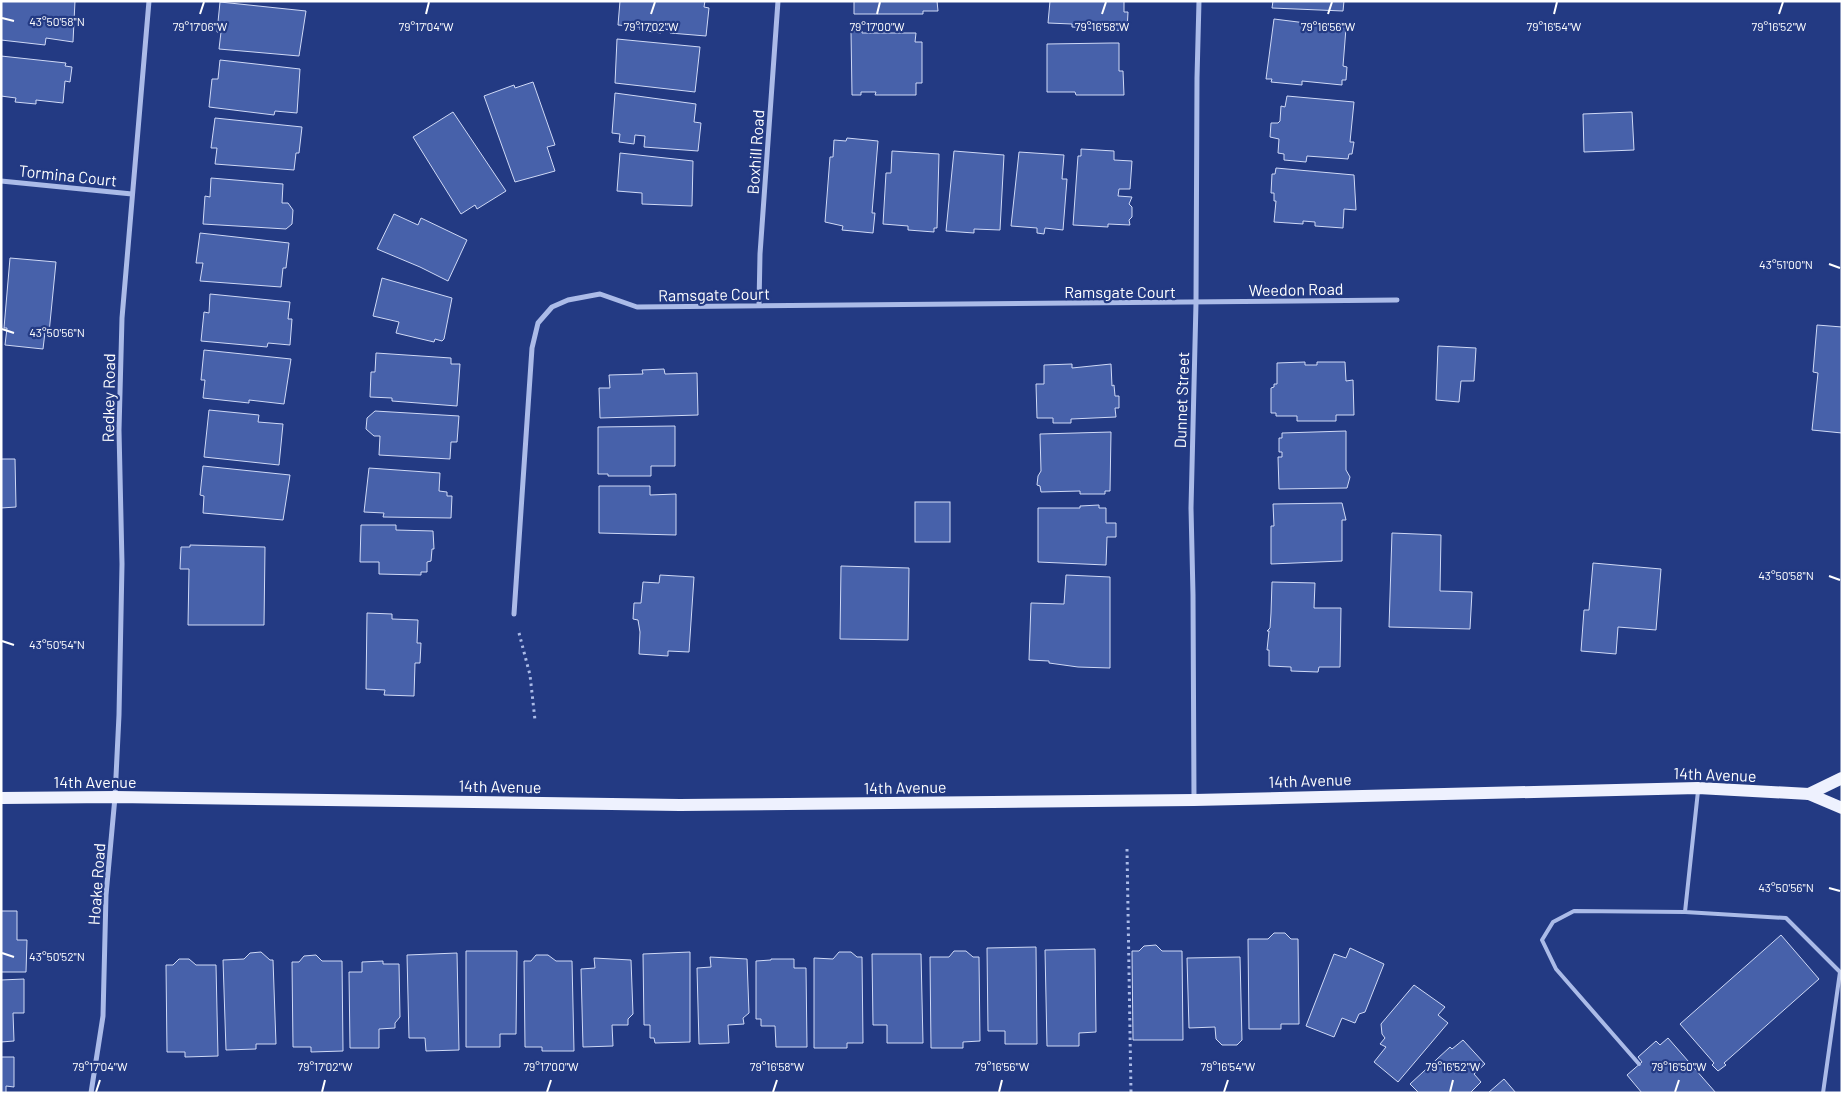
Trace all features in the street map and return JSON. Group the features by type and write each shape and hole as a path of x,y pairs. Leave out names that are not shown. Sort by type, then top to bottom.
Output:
{"main road":[{"name":"14th Avenue","path":"1809,794 1842,778"},
{"name":"14th Avenue","path":"1,798 115,797 680,805 1194,800 1698,788 1809,794 1842,808"}],"street":[{"name":"Redkey Road","path":"115,797 122,564 119,430 122,318 149,1"},
{"name":"Boxhill Road","path":"759,305 760,254 778,1"},
{"name":"Dunnet Street","path":"1194,800 1193,595 1190,508 1196,303 1199,1"},
{"name":"Tormina Court","path":"1,181 132,194"},
{"name":"Ramsgate Court","path":"514,614 532,348 538,322 552,307 568,300 600,294 637,307 1196,303"},
{"name":"Weedon Road","path":"1196,303 1397,300"},
{"name":"Hoake Road","path":"92,1093 103,1016 106,895 115,797"}],"lane":[{"path":"1685,912 1698,788"},
{"path":"1640,1064 1556,969 1542,940 1553,922 1574,911 1685,912 1786,918 1840,972 1824,1093"}],"path":[{"path":"514,614 530,675 535,720"},
{"path":"1127,849 1131,1093"}],"building":[{"path":"1,1 75,1 73,42 46,38 45,45 1,40"},
{"path":"620,1 705,1 704,7 709,8 706,36 670,33 671,30 662,29 661,33 640,30 640,27 618,25"},
{"path":"854,1 937,1 938,11 923,11 923,14 854,14"},
{"path":"1050,1 1124,1 1124,12 1128,12 1127,31 1072,27 1072,24 1048,23"},
{"path":"1273,1 1344,1 1343,11 1272,8"},
{"path":"220,2 306,11 299,56 219,49 221,32 217,32"},
{"path":"1274,19 1346,28 1343,66 1347,67 1346,80 1342,80 1342,85 1302,81 1302,85 1271,82 1272,79 1266,79"},
{"path":"851,31 862,31 862,33 916,33 915,42 922,42 922,83 916,83 916,95 875,95 876,92 861,92 861,95 852,95"},
{"path":"617,39 700,47 695,92 615,83"},
{"path":"1119,43 1119,71 1123,71 1124,95 1076,95 1075,92 1047,92 1047,44"},
{"path":"1,56 66,63 65,66 72,67 70,82 65,81 63,103 36,100 36,104 15,102 16,98 1,96"},
{"path":"220,60 300,69 297,113 275,111 274,115 209,107 212,79 218,79"},
{"path":"533,82 555,145 547,147 555,171 515,182 484,96 514,85 515,88"},
{"path":"615,93 696,104 694,122 701,123 698,151 644,147 645,136 635,135 634,144 619,142 620,134 612,133"},
{"path":"1287,96 1354,102 1350,142 1354,142 1352,154 1349,154 1348,159 1307,156 1306,162 1284,160 1284,154 1278,153 1279,139 1270,137 1271,123 1278,123 1280,121 1281,106 1285,107"},
{"path":"453,112 506,191 477,209 475,205 461,214 413,137"},
{"path":"1632,112 1634,150 1584,152 1583,114"},
{"path":"215,118 302,127 299,153 296,153 294,170 215,164 217,148 211,148"},
{"path":"847,138 878,141 872,213 875,213 873,233 842,230 843,226 825,222 830,157 833,157 834,140 846,141"},
{"path":"1081,149 1114,151 1114,160 1132,161 1130,189 1119,189 1118,196 1132,197 1129,204 1132,207 1132,217 1129,220 1130,225 1108,224 1108,227 1073,225 1078,156 1081,156"},
{"path":"892,151 939,154 937,228 934,228 934,232 908,230 908,226 883,224 886,173 891,173"},
{"path":"954,151 1004,155 1000,230 974,229 974,233 946,231"},
{"path":"1019,152 1064,155 1062,179 1067,179 1063,230 1045,228 1044,234 1037,233 1037,228 1011,226"},
{"path":"620,153 693,161 692,206 642,204 642,193 617,191"},
{"path":"1276,168 1354,175 1356,210 1344,209 1343,228 1315,226 1315,222 1303,221 1303,224 1274,222 1276,201 1274,201 1274,193 1271,193 1272,174 1275,174"},
{"path":"211,178 283,184 282,203 288,203 293,210 292,224 286,229 203,224 205,196 210,197"},
{"path":"394,214 418,225 421,218 467,240 448,281 377,249"},
{"path":"200,233 289,243 286,268 283,268 281,287 200,281 203,263 196,263"},
{"path":"10,258 56,262 49,333 45,332 43,349 5,345 7,328 4,328"},
{"path":"382,278 452,298 442,341 435,339 434,342 396,333 399,322 373,316"},
{"path":"210,294 290,302 288,319 292,319 290,345 268,343 267,347 201,341 204,312 209,313"},
{"path":"1817,325 1842,327 1842,433 1812,430 1818,373 1813,372"},
{"path":"1438,346 1476,348 1474,381 1461,381 1459,402 1436,400"},
{"path":"204,350 291,359 284,404 249,400 249,403 203,398 205,380 201,380"},
{"path":"376,353 451,358 451,364 460,364 457,406 392,401 392,398 370,397 371,372 375,372"},
{"path":"1305,362 1305,365 1317,365 1317,362 1345,362 1346,381 1353,380 1354,415 1336,415 1336,421 1297,421 1297,416 1276,416 1276,413 1271,413 1271,388 1274,387 1274,384 1277,384 1277,363"},
{"path":"1072,364 1072,368 1111,364 1112,386 1114,385 1115,396 1119,396 1119,408 1115,408 1116,417 1071,419 1071,423 1053,423 1053,418 1037,418 1036,384 1044,384 1044,365"},
{"path":"664,369 665,374 697,373 698,415 600,418 599,388 610,388 609,375 643,374 642,370"},
{"path":"209,410 259,415 258,422 283,424 279,465 204,457"},
{"path":"375,411 459,416 457,442 451,442 450,459 379,455 380,436 374,436 366,429 367,418"},
{"path":"675,426 675,466 651,466 651,476 608,476 608,474 598,474 598,427"},
{"path":"1346,431 1346,470 1350,477 1347,488 1279,489 1278,457 1282,457 1282,452 1279,452 1279,438 1282,438 1282,433"},
{"path":"1111,432 1110,491 1105,491 1105,494 1080,494 1080,491 1041,492 1040,486 1037,485 1038,476 1041,471 1040,434"},
{"path":"1,459 15,459 16,507 1,508"},
{"path":"203,466 290,475 283,520 203,513 204,496 200,495"},
{"path":"369,468 440,473 439,491 447,492 447,496 452,496 451,518 383,517 384,513 364,512"},
{"path":"599,486 650,486 650,495 676,494 676,535 599,533"},
{"path":"915,502 950,502 950,542 915,542"},
{"path":"1342,503 1346,520 1342,520 1342,561 1271,564 1271,526 1274,526 1273,504"},
{"path":"1099,505 1099,508 1106,508 1106,523 1116,523 1116,537 1107,537 1106,565 1038,562 1038,508 1080,508 1080,506"},
{"path":"361,525 396,525 396,530 433,531 434,549 432,549 431,561 427,562 427,572 421,572 421,575 379,574 379,562 360,562"},
{"path":"1392,533 1441,535 1440,591 1472,592 1470,629 1389,627"},
{"path":"190,545 265,547 264,625 188,625 189,569 180,569 181,547 190,547"},
{"path":"1593,563 1661,569 1656,630 1618,627 1616,654 1581,651 1584,610 1589,610"},
{"path":"841,566 909,568 908,640 840,639"},
{"path":"660,575 694,577 689,652 668,651 668,656 639,654 640,632 638,620 633,619 634,603 641,603 643,582 659,583"},
{"path":"1066,575 1110,577 1110,668 1078,667 1049,663 1049,661 1029,660 1031,603 1064,604"},
{"path":"1272,582 1315,583 1314,608 1341,608 1340,667 1319,667 1318,672 1291,671 1291,667 1269,666 1269,650 1267,650 1269,631 1267,631 1270,628"},
{"path":"367,613 392,614 392,619 418,620 417,643 421,643 420,663 415,663 414,696 384,695 385,690 366,689"},
{"path":"1,911 17,911 17,940 27,940 26,972 1,972"},
{"path":"1274,933 1285,933 1291,939 1298,939 1299,1024 1281,1024 1281,1029 1249,1029 1248,939 1268,939"},
{"path":"1781,935 1819,979 1724,1063 1726,1065 1718,1071 1712,1065 1714,1063 1680,1024"},
{"path":"1156,945 1162,951 1182,951 1183,1040 1133,1040 1132,951 1139,951 1144,946"},
{"path":"1036,947 1037,1044 1005,1044 1005,1031 988,1031 987,948"},
{"path":"1350,948 1384,964 1365,1012 1359,1014 1355,1023 1342,1018 1334,1037 1306,1026 1334,954 1346,958"},
{"path":"1095,949 1096,1032 1079,1033 1079,1046 1047,1046 1045,950"},
{"path":"466,951 517,951 516,1034 500,1034 500,1047 466,1047"},
{"path":"954,951 966,951 973,957 979,957 980,1041 963,1042 963,1048 931,1048 930,957 949,957"},
{"path":"261,952 270,960 273,960 276,1044 256,1044 256,1049 226,1050 223,960 244,959 250,953"},
{"path":"690,952 690,1042 655,1043 654,1038 650,1038 650,1025 644,1025 643,954"},
{"path":"839,952 851,952 857,957 862,957 863,1043 847,1043 847,1048 814,1048 814,958 833,959"},
{"path":"457,953 459,1050 426,1051 425,1038 409,1038 407,955"},
{"path":"872,954 921,954 923,1043 887,1043 887,1025 873,1025"},
{"path":"316,955 322,961 342,961 343,1051 311,1052 311,1047 293,1047 292,962 299,962 304,956"},
{"path":"536,955 548,955 556,961 572,961 574,1051 542,1051 542,1047 525,1047 524,961 531,961"},
{"path":"710,957 747,959 749,1013 743,1018 744,1024 728,1025 729,1043 699,1044 697,968 711,967"},
{"path":"1240,957 1242,1040 1237,1045 1222,1045 1216,1039 1215,1027 1189,1028 1187,958"},
{"path":"594,958 631,960 633,1014 628,1019 628,1025 612,1025 613,1046 583,1047 581,969 595,968"},
{"path":"179,959 189,959 196,965 216,965 218,1056 185,1057 185,1052 167,1052 166,965 173,965"},
{"path":"794,959 794,968 806,968 807,1047 776,1047 775,1026 761,1026 761,1019 756,1019 756,961"},
{"path":"383,961 383,964 399,964 400,1017 395,1023 395,1028 379,1029 379,1048 350,1048 349,972 362,972 362,962"},
{"path":"24,979 24,1013 13,1013 14,1041 1,1042 1,980"},
{"path":"1414,985 1445,1007 1438,1015 1448,1023 1398,1082 1374,1062 1386,1047 1380,1044 1385,1038 1382,1034 1381,1024"},
{"path":"1668,1038 1716,1093 1642,1093 1627,1075 1642,1062 1638,1057 1656,1041 1660,1045"},
{"path":"1463,1040 1485,1064 1474,1074 1481,1082 1470,1093 1419,1093 1410,1084 1450,1047 1452,1049"},
{"path":"1,1057 14,1057 14,1087 6,1086 6,1093 1,1093"},
{"path":"1504,1079 1516,1093 1488,1093"}]}
